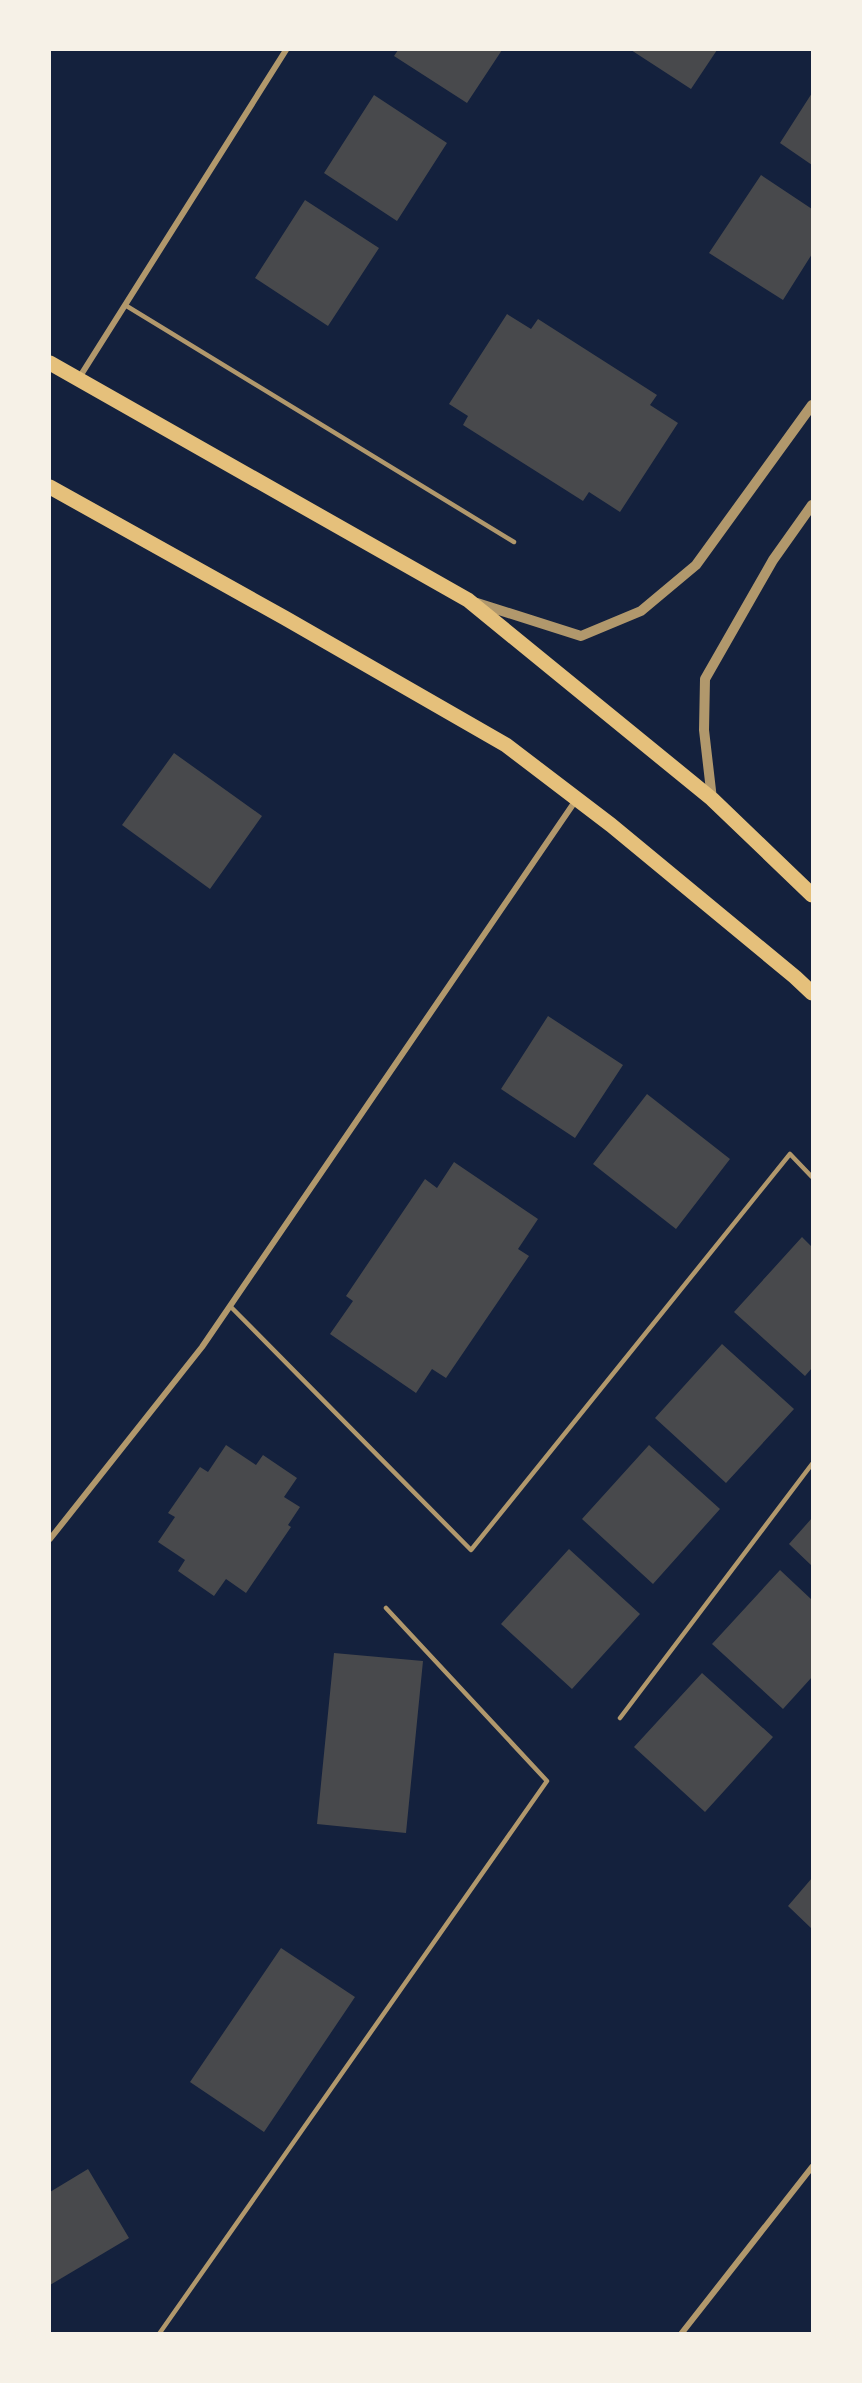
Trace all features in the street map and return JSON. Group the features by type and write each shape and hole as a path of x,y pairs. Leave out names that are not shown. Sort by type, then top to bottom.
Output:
{"main road":[{"path":"50,363 468,600 712,799 813,895"},
{"path":"50,487 506,745 611,825 813,993"}],"street":[{"path":"79,379 286,50"},
{"path":"468,600 581,636 641,611 696,565 813,405"},
{"path":"712,799 704,730 705,679 773,560 813,505"},
{"path":"50,1539 202,1347 576,799"},
{"path":"681,2334 813,2167"}],"lane":[{"path":"125,305 513,542"},
{"path":"230,1306 471,1550 790,1154 813,1177"},
{"path":"620,1718 813,1464"},
{"path":"159,2334 547,1781 386,1608"}],"building":[{"path":"398,50 502,50 467,103 394,56"},
{"path":"631,50 717,50 691,89"},
{"path":"812,93 812,165 780,143"},
{"path":"374,95 447,143 397,221 324,173"},
{"path":"761,175 812,209 812,254 783,300 709,253"},
{"path":"305,200 379,248 328,326 255,278"},
{"path":"507,314 531,329 538,319 657,395 650,405 678,423 620,512 589,492 583,501 463,425 468,416 449,404"},
{"path":"174,753 262,816 210,889 122,825"},
{"path":"548,1016 623,1065 575,1138 501,1089"},
{"path":"647,1094 730,1159 676,1229 593,1164"},
{"path":"454,1162 538,1219 518,1249 529,1256 446,1378 432,1369 416,1393 330,1334 353,1301 346,1296 425,1179 437,1188"},
{"path":"802,1237 812,1247 812,1368 805,1376 734,1312"},
{"path":"722,1344 794,1409 726,1483 655,1418"},
{"path":"226,1445 256,1465 263,1455 297,1478 284,1497 300,1507 288,1525 291,1527 246,1593 226,1579 214,1596 178,1571 185,1560 158,1542 175,1517 168,1513 200,1467 208,1472"},
{"path":"649,1445 720,1509 653,1584 582,1519"},
{"path":"812,1518 812,1566 789,1544"},
{"path":"569,1549 640,1614 572,1689 501,1624"},
{"path":"780,1570 812,1600 812,1677 783,1709 712,1644"},
{"path":"334,1653 423,1661 406,1833 317,1824"},
{"path":"702,1673 773,1737 705,1812 634,1747"},
{"path":"812,1878 812,1929 788,1906"},
{"path":"281,1948 355,1997 264,2132 190,2082"},
{"path":"88,2169 129,2238 50,2285 50,2192"}]}
